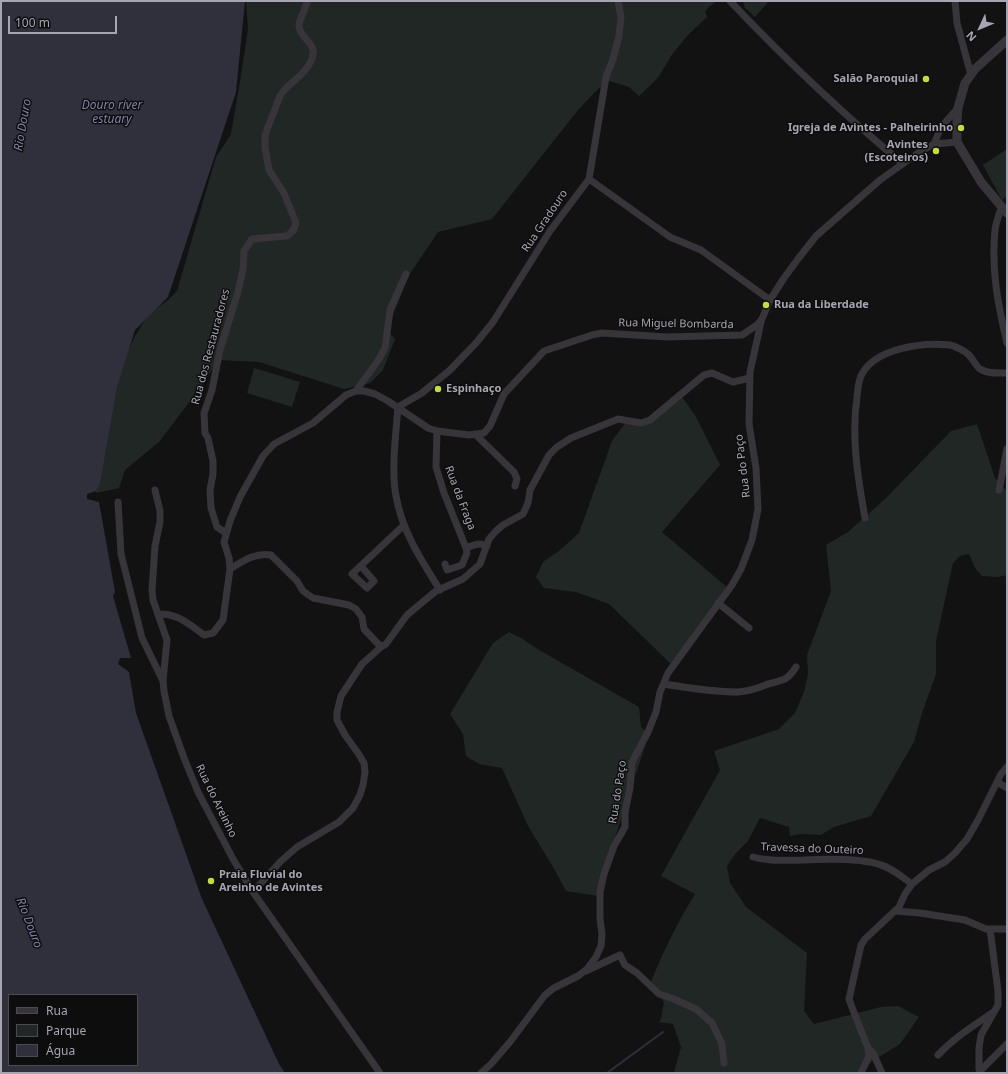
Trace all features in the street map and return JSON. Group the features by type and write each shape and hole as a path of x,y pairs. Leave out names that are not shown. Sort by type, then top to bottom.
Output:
{"street":[{"name":"Rua dos Restauradores","path":"226,533 217,527 211,508 210,490 213,474 213,461 208,438 205,433 204,412 212,390 220,350 238,292 243,269 244,251 252,239 287,236 293,231 296,223 284,193 269,170 265,148 266,135 280,96 284,90 308,67 313,59 312,44 302,33 299,26 308,1"},
{"name":"Rua Gradouro","path":"398,407 428,388 450,370 476,344 493,322 550,230 589,179 606,77 613,59 619,36 621,17 618,1"},
{"path":"730,1 822,92 902,164"},
{"path":"955,1 957,23 971,75"},
{"path":"1007,40 971,75 965,83 958,108 957,142 981,182 1004,210 995,229 994,263 997,303 1007,343"},
{"path":"934,144 941,127 958,108"},
{"name":"Rua Miguel Bombarda","path":"474,434 484,432 490,426 504,394 544,351 551,348 592,334 602,333 667,337 742,335 757,325 762,319 770,300 816,236 880,180 902,164 934,144 957,142"},
{"path":"589,179 670,237 701,250 770,300"},
{"path":"356,391 385,348 390,310 406,274"},
{"name":"Rua do Paço","path":"582,972 596,957 601,946 602,934 600,919 600,892 604,874 614,846 625,828 625,812 630,788 632,762 648,732 656,712 660,692 668,673 741,569 752,540 758,509 756,468 749,424 750,372 762,319"},
{"path":"865,518 860,493 854,414 859,382 863,373 872,362 900,348 918,345 952,345 968,354 980,369 993,373 1007,373"},
{"path":"253,892 280,862 297,847 339,822 353,808 363,785 365,772 364,763 337,720 337,712 341,696 348,683 362,664 386,644 407,615 440,590 453,585 468,575 480,564 489,539 503,525 523,514 528,504 530,490 549,455 557,447 571,438 618,419 641,422 650,420 704,375 712,373 733,382 750,378"},
{"path":"158,614 170,615 183,619 204,635 213,633 223,620 230,568 229,558 224,542 226,533 240,497 263,456 274,444 313,423 346,395 356,391 364,391 375,394 398,407 428,428 437,431 474,434 514,472 517,479 515,486"},
{"path":"398,407 396,437 396,494 407,533 440,590"},
{"name":"Rua da Fraga","path":"437,431 436,467 444,493 467,553 462,565 447,570 445,564"},
{"path":"999,490 1007,448"},
{"path":"155,490 160,511 160,522 155,546 152,590 153,600 167,640 163,681"},
{"name":"Rua do Areinho","path":"118,502 121,554 132,600 142,638 163,681 169,716 186,765 216,828 253,892 380,1073"},
{"path":"361,566 404,525"},
{"name":"Rua da Fraga","path":"466,548 476,544 487,546"},
{"path":"230,568 253,556 266,554 271,556 296,581 303,591 313,598 349,605 356,609 362,617 364,629 381,647"},
{"path":"718,603 749,628"},
{"path":"664,684 698,689 739,692 762,688 768,684 782,681 792,673 796,667"},
{"path":"861,1073 869,1056 868,1048 849,999 861,945 865,939 899,907 905,894 919,877 950,857 967,839 1001,774 1007,767"},
{"path":"997,782 1007,788"},
{"name":"Travessa do Outeiro","path":"753,857 761,860 784,861 859,860 881,865 912,884"},
{"path":"895,911 920,913 965,920 986,929 1007,930"},
{"path":"990,929 998,990 998,1005 981,1035 979,1048 979,1069 982,1069 1007,1044"},
{"name":"Rua do Paço","path":"481,1073 510,1042 545,995 582,972 620,955 625,965 659,994 674,999 696,1010 712,1023 722,1044 724,1063"},
{"path":"938,1055 946,1046 962,1033 996,1010"},
{"path":"868,1048 874,1053 882,1073"}],"green space":[{"path":"246,1 716,1 705,11 707,17 687,36 671,56 658,78 639,96 629,87 609,81 598,89 578,110 492,219 438,232 409,275 387,330 395,339 383,370 370,383 344,389 259,362 218,360 203,384 159,442 125,470 119,488 96,493 119,364 124,360 135,336 149,314 167,301 177,291 216,157 231,134 248,29"},
{"path":"743,1 769,1 755,17 745,8"},
{"path":"1007,149 1007,196 1002,200 983,165"},
{"path":"254,368 300,382 292,407 247,393"},
{"path":"680,394 695,415 720,465 662,532 728,588 672,665 609,604 576,592 544,588 536,577 543,562 560,550 579,533 612,441 629,418 645,425"},
{"path":"977,424 995,478 1007,491 1007,575 998,577 982,576 975,568 969,554 960,556 953,563 936,641 936,674 922,713 914,742 871,816 834,827 821,835 802,834 790,836 789,827 760,818 748,841 735,854 727,866 730,883 746,907 807,953 804,1011 814,1024 881,1007 898,1006 919,1017 900,1044 871,1062 862,1073 674,1073 681,1047 673,1024 659,1022 661,1019 664,1002 650,984 682,916 695,894 661,876 720,770 714,751 779,729 795,713 804,692 808,674 807,655 831,591 826,545 848,532 885,499 951,431"},
{"path":"509,632 639,707 641,727 649,734 598,889 598,896 566,891 528,826 502,768 479,764 466,756 463,734 450,714 493,643"}],"water":[{"name":"Douro river estuary","path":"1,1 245,1 236,92 168,297 135,330 117,387 100,483 96,491 87,494 87,499 99,502 115,592 113,596 131,658 120,658 118,664 129,672 136,713 202,899 279,1064 285,1073 1,1073"}],"waterway":[{"path":"607,1073 663,1032"}],"place":[{"name":"Salão Paroquial","path":"926,79"},
{"name":"Igreja de Avintes - Palheirinho","path":"961,128"},
{"name":"Avintes (Escoteiros)","path":"936,151"},
{"name":"Rua da Liberdade","path":"766,305"},
{"name":"Espinhaço","path":"438,389"},
{"name":"Praia Fluvial do Areinho de Avintes","path":"211,881"}],"water label":[{"name":"Rio Douro","path":"23,125"},
{"name":"Rio Douro","path":"29,923"}]}
